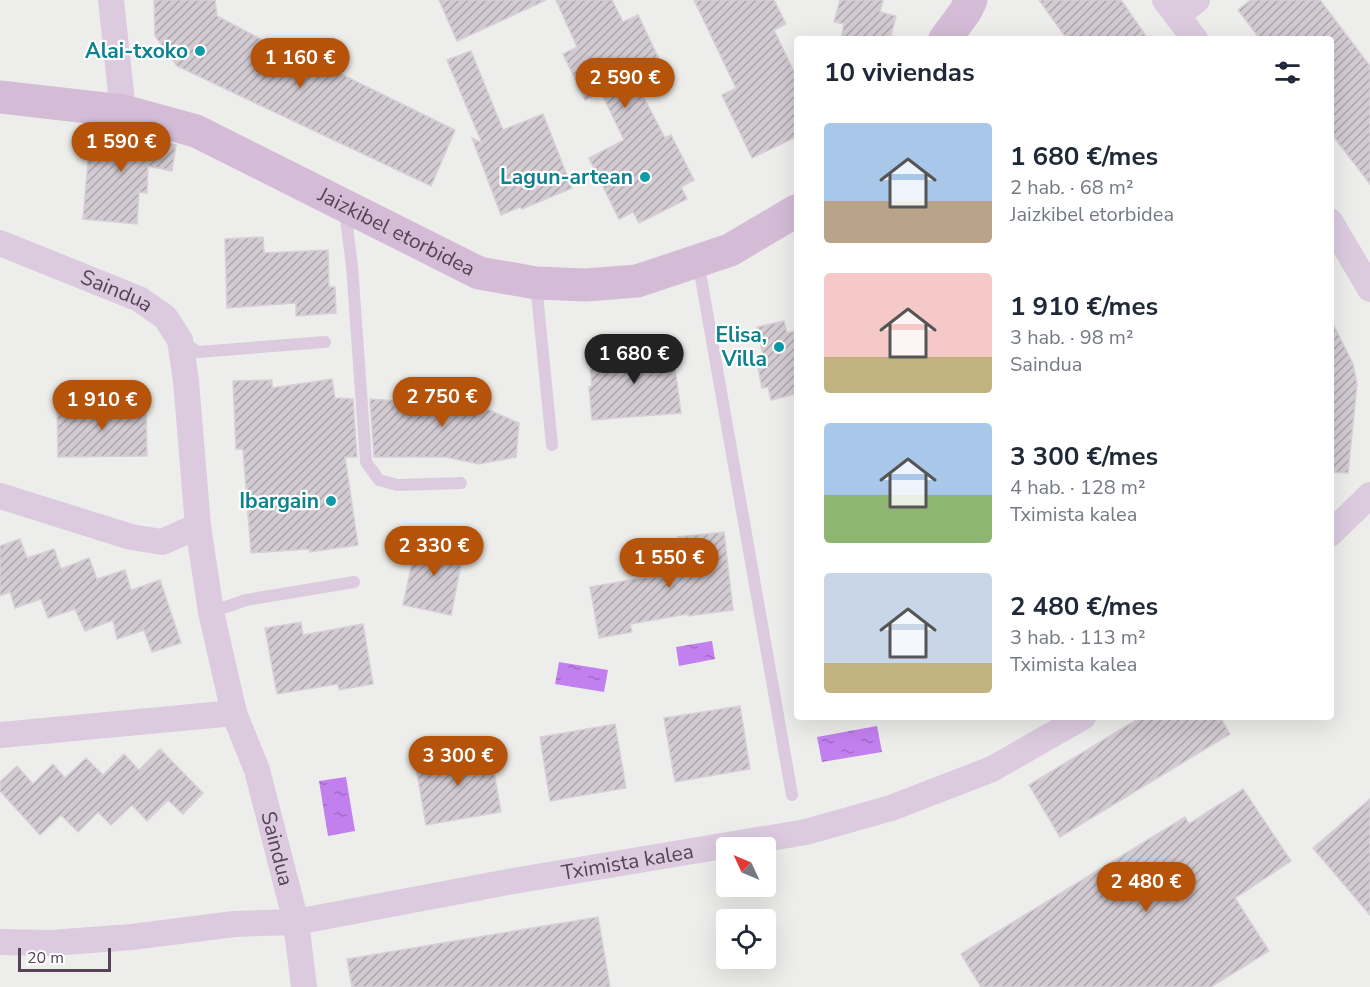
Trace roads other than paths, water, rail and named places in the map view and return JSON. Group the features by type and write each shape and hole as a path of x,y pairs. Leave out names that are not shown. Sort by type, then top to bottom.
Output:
{"street":[{"path":"111,0 123,111"},
{"path":"947,36 971,0"},
{"path":"1193,36 1171,8 1197,0"},
{"name":"Jaizkibel etorbidea","path":"0,97 123,111 196,131 479,273 536,283 586,285 637,280 730,250 794,211"},
{"path":"1334,229 1370,289"},
{"name":"Saindua","path":"0,243 139,299 165,317 180,340 186,381 198,526 211,612 234,713 257,770 296,922 304,987"},
{"path":"1334,530 1370,495"},
{"path":"0,496 131,537 162,542 198,526"},
{"path":"0,735 234,713"},
{"name":"Tximista kalea","path":"0,942 51,943 132,937 234,924 296,922 508,882 806,832 891,808 992,769 1078,720"}],"lane":[{"path":"344,207 352,266 366,462 379,480 397,485 461,483"},
{"path":"698,261 792,795"},
{"path":"536,283 552,445"},
{"path":"180,340 198,351 325,342"},
{"path":"211,612 246,600 354,582"}],"water":[{"path":"712,641 715,659 679,666 676,647"},
{"path":"559,662 608,670 604,692 555,684"},
{"path":"877,726 882,752 822,762 817,737"},
{"path":"346,777 355,831 328,836 319,781"}],"place":[{"name":"Alai-txoko","path":"200,51"},
{"name":"Lagun-artean","path":"645,177"},
{"name":"Elisa, Villa","path":"779,347"},
{"name":"Ibargain","path":"331,501"}]}
